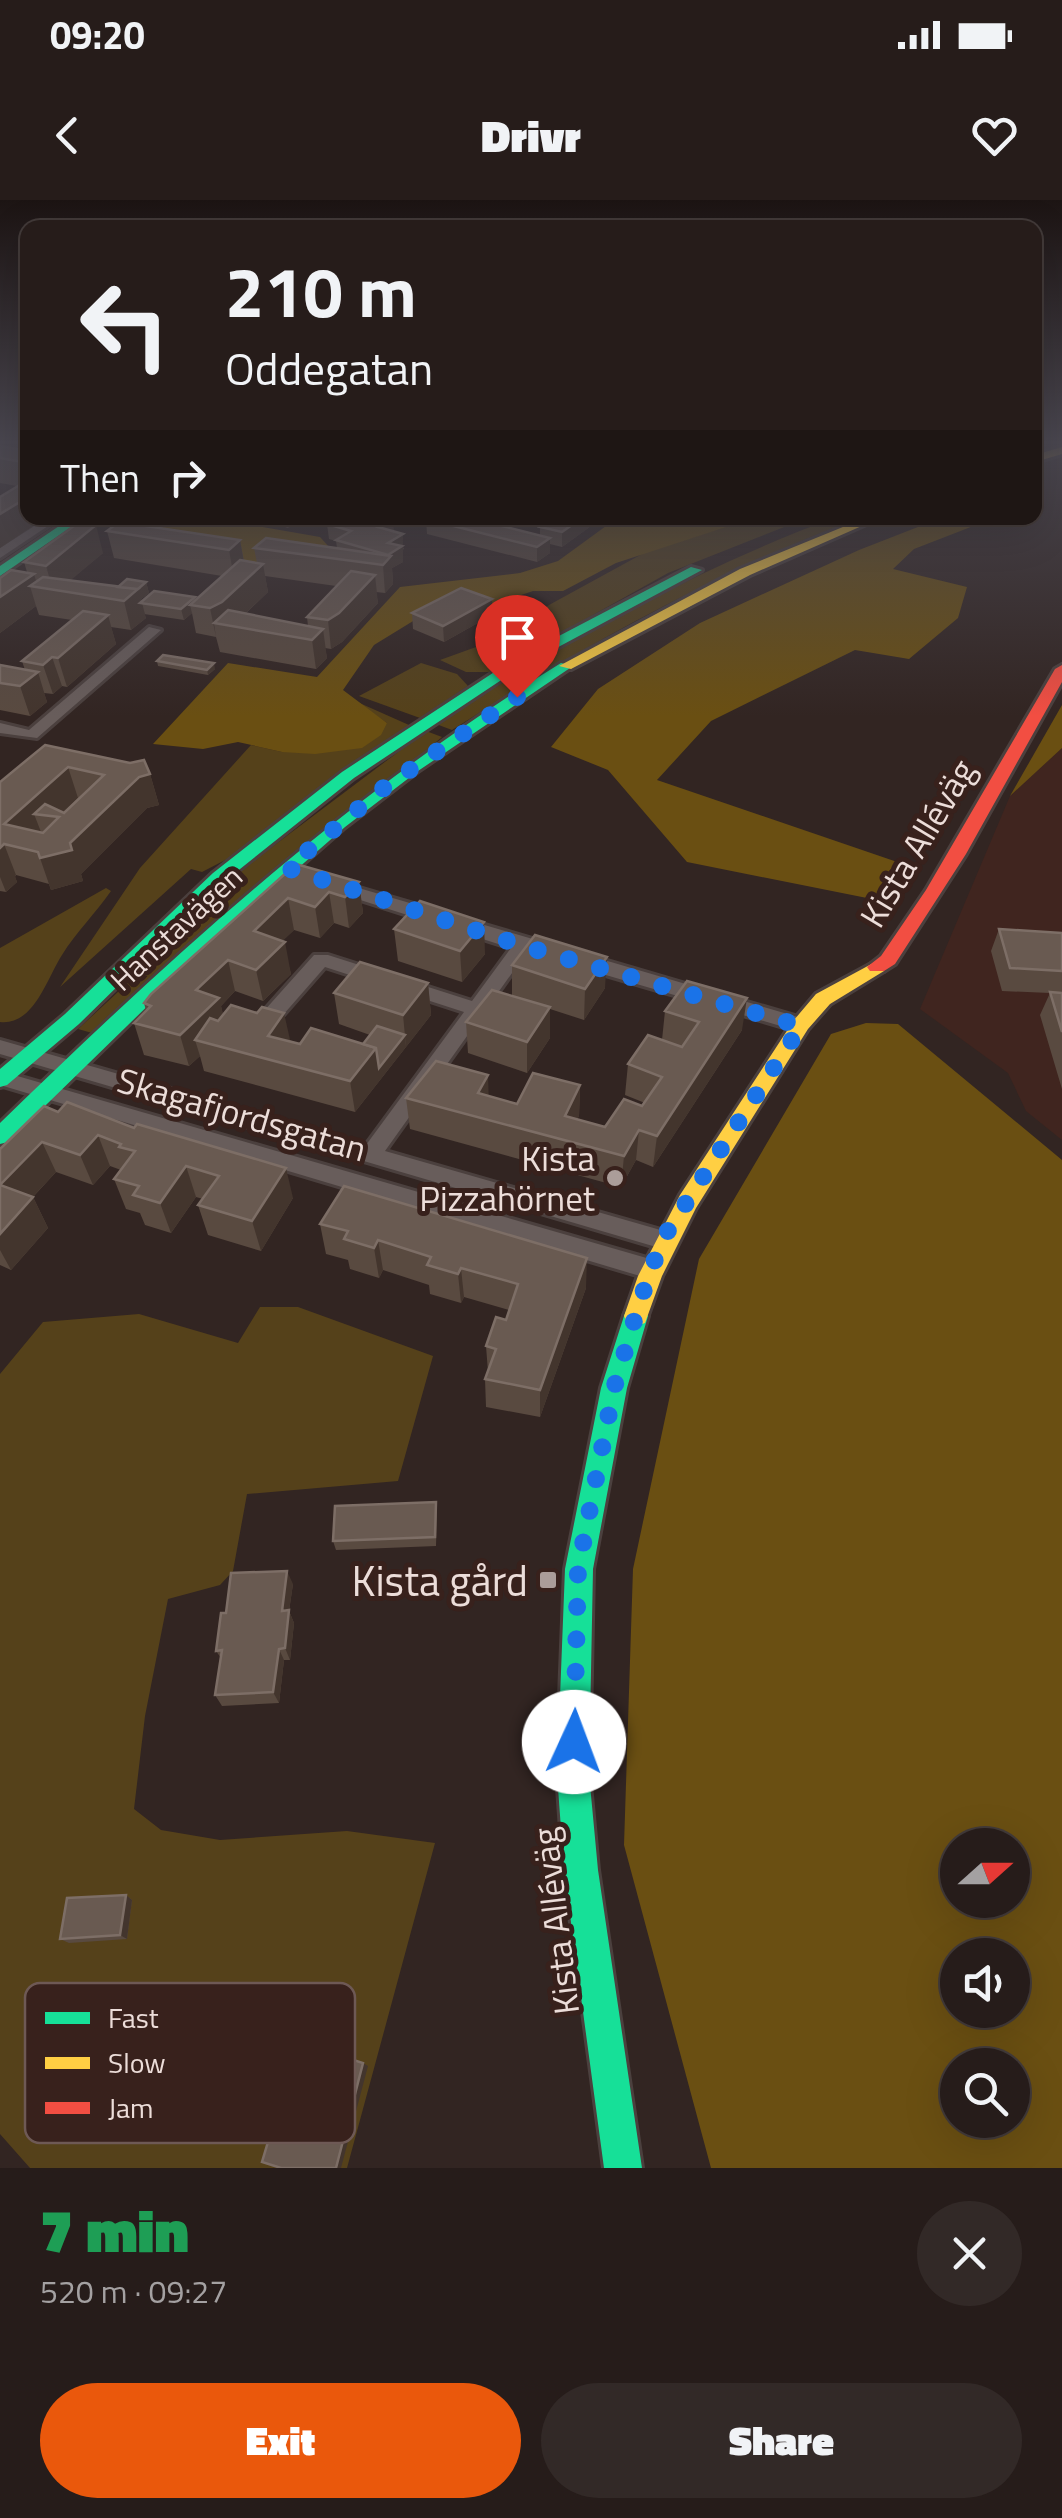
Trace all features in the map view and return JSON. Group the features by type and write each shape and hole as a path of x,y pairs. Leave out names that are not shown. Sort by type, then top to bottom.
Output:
{"main road":[{"path":"0,572 58,532"},
{"name":"Hanstavägen","path":"1,1079 219,877 348,775 516,664 652,590 788,532"},
{"name":"Hanstavägen","path":"0,1136 72,1067 305,875 386,786 550,674 679,602 836,532"},
{"name":"Kista Alléväg","path":"623,2168 581,1870 573,1774 578,1569 614,1388 662,1240 801,1026 824,999 888,960 941,886 984,800 1062,669"}],"street":[{"path":"0,554 33,532"},
{"path":"0,728 32,734 154,630"},
{"path":"305,875 523,946 801,1026"},
{"path":"372,1153 523,946"},
{"path":"262,1026 321,959 476,1009"},
{"name":"Skagafjordsgatan","path":"0,1047 662,1240"},
{"name":"Skagafjordsgatan","path":"1,1079 650,1269"}],"shaded area":[{"path":"129,532 290,532 320,537 340,559 241,565 114,543"},
{"path":"598,532 712,532 616,563 563,591 533,591 492,605 449,599 374,645 343,690 387,723 381,735 362,748 315,754 282,752 238,742 203,749 153,744 228,663 317,677 400,587 520,573 558,561"},
{"path":"711,532 772,532 668,573 491,672 466,672 440,660 501,638 549,605 644,553"},
{"path":"799,532 825,532 650,613 452,730 436,724 629,611"},
{"path":"906,532 958,532 914,549 893,569 967,587 958,618 909,659 855,650 711,721 657,780 906,865 882,901 687,862 608,770 551,747 598,689 700,623"},
{"path":"421,663 457,674 468,686 420,718 359,696"},
{"path":"355,701 409,725 231,857 202,872 191,869 60,987 140,868 251,745 282,752 387,723"},
{"path":"1062,705 1062,748 1010,796"},
{"path":"426,731 442,737 92,1033 78,1029 227,891 236,874"},
{"path":"1062,748 1062,1140 1026,1111 1008,1073 920,1009 1010,796"},
{"path":"106,888 111,891 68,947 31,1009 12,1021 0,1022 0,948"},
{"path":"866,1023 898,1024 1062,1160 1062,2168 711,2168 624,1845 633,1569 699,1259 831,1034"},
{"path":"260,1307 298,1307 433,1356 398,1481 247,1494 233,1571 220,1585 168,1599 145,1716 134,1809 161,1830 220,1840 347,1831 435,1843 355,2138 355,1983 25,1983 25,2143 354,2143 347,2168 30,2168 0,2134 0,1374 43,1322 139,1314 238,1343"}],"building":[{"path":"66,532 88,532 46,566 24,562"},
{"path":"112,532 185,532 240,540 229,550"},
{"path":"350,532 403,534 388,543 402,546 388,555 336,540"},
{"path":"477,532 525,532 550,538 537,547"},
{"path":"266,538 391,556 383,565 254,548"},
{"path":"240,560 263,564 222,602 210,608 190,605"},
{"path":"11,570 34,574 0,597 0,578"},
{"path":"351,571 375,575 328,620 307,617"},
{"path":"43,577 138,589 124,601 30,586"},
{"path":"127,579 146,582 138,589 118,587"},
{"path":"461,588 492,599 443,626 412,613"},
{"path":"154,591 195,597 181,609 140,603"},
{"path":"228,610 323,629 312,640 214,623"},
{"path":"83,611 108,615 58,658 52,657 43,665 22,661"},
{"path":"163,655 214,663 207,670 157,661"},
{"path":"0,665 38,672 20,686 0,683"},
{"path":"45,745 130,763 144,760 150,774 139,777 70,843 72,850 40,858 38,852 4,844 0,848 0,782","holes":["68,767 104,775 64,813 45,804 34,814 59,817 43,833 4,824"]},
{"path":"296,864 359,882 345,897 329,892 315,907 288,898 254,931 285,942 256,970 228,960 196,990 219,998 180,1035 134,1023 151,1006 144,1003 151,994"},
{"path":"420,901 484,922 460,951 394,929"},
{"path":"999,929 1062,933 1062,971 1010,968"},
{"path":"535,935 607,957 585,989 512,965"},
{"path":"360,962 428,983 403,1015 334,993"},
{"path":"687,981 747,998 657,1136 639,1130 624,1156 406,1098 436,1061 488,1075 478,1093 517,1104 533,1073 580,1085 565,1116 605,1127 624,1099 642,1106 662,1077 628,1064 648,1035 682,1047 699,1022 665,1011"},
{"path":"492,990 550,1007 527,1042 466,1022"},
{"path":"1050,992 1062,993 1062,1032"},
{"path":"231,1005 257,1013 262,1007 284,1013 268,1036 300,1044 311,1028 376,1048 350,1081 195,1040 210,1018 218,1021"},
{"path":"377,1026 405,1035 379,1068 376,1048 363,1044"},
{"path":"67,1102 134,1128 137,1124 286,1168 252,1221 198,1205 219,1176 186,1166 160,1203 133,1195 139,1186 114,1179 135,1151 98,1135 80,1155 42,1142 0,1185 0,1149 44,1106 58,1112"},
{"path":"0,1185 33,1197 0,1234"},
{"path":"344,1186 587,1258 540,1390 485,1379 496,1349 486,1346 496,1317 506,1320 518,1284 461,1268 458,1274 427,1265 431,1257 378,1240 374,1248 344,1239 348,1231 320,1224"},
{"path":"436,1502 435,1537 333,1541 335,1506"},
{"path":"287,1571 282,1611 289,1610 285,1648 279,1649 273,1692 215,1695 222,1650 216,1651 231,1573"},
{"path":"126,1895 120,1935 60,1939 67,1898"},
{"path":"355,2060 363,2063 355,2094"},
{"path":"268,2143 342,2143 336,2168 281,2168 262,2162"}],"traffic: fast":[{"path":"0,572 58,532"},
{"path":"0,1080 72,1019 219,877 348,775 516,664 696,570"},
{"path":"0,1136 199,944 339,824 488,715 566,666"},
{"path":"623,2168 581,1870 573,1774 579,1569 614,1388 636,1316"}],"traffic: slow":[{"path":"566,666 745,572 841,532"},
{"path":"636,1316 650,1276 688,1201 801,1025 823,999 877,967"}],"traffic: jam":[{"path":"877,967 888,960 935,890 1062,669"}],"place":[{"name":"Kista Pizzahörnet","path":"615,1178"},
{"name":"Kista gård","path":"548,1580"}],"route":[{"path":"517,697 386,786 287,868 523,946 801,1026 681,1208 650,1269 614,1388 578,1569 574,1742"}]}
